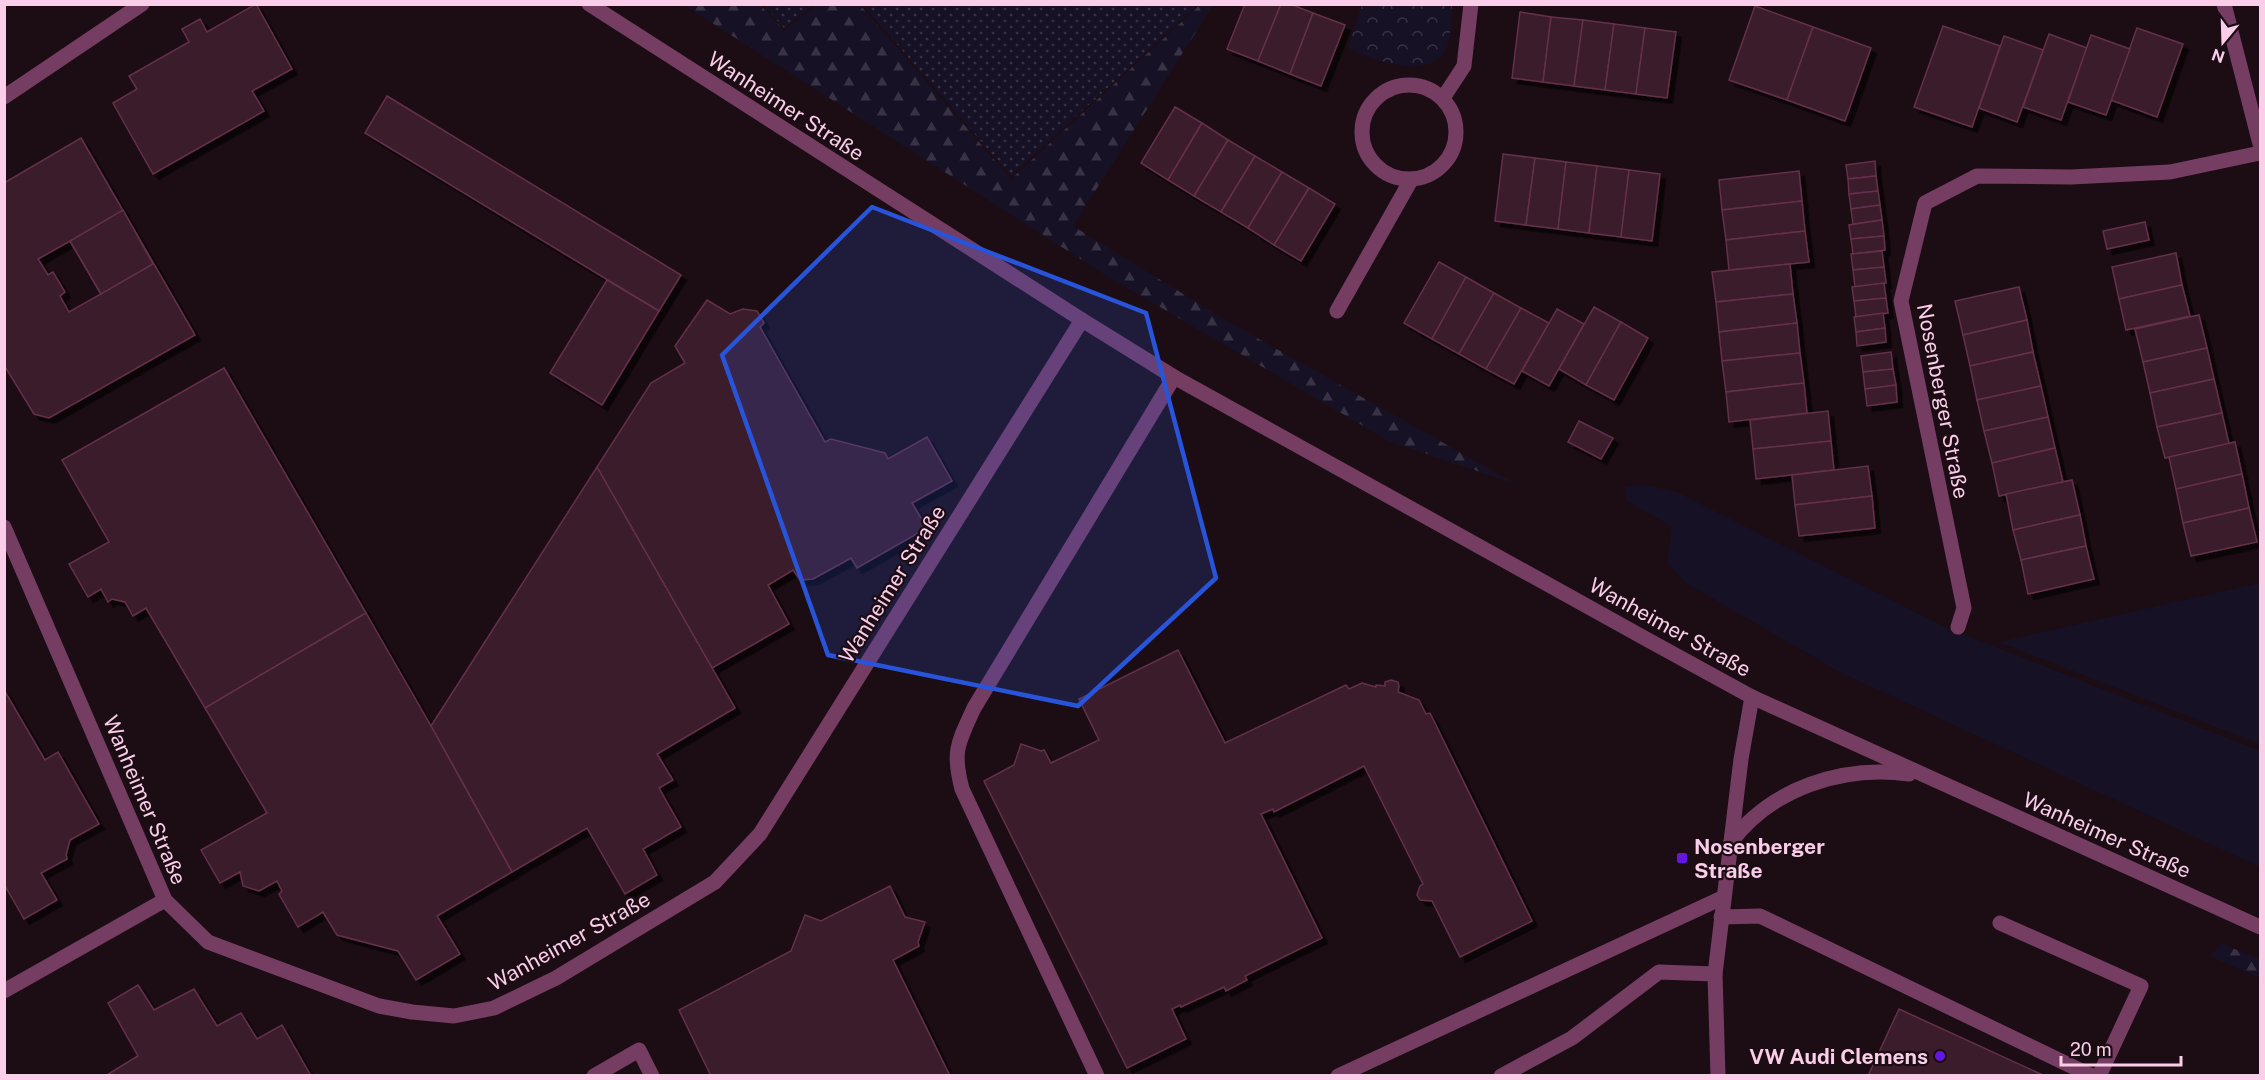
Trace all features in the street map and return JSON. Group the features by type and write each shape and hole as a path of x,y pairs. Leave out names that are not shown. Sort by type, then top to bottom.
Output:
{"street":[{"path":"4,97 142,4"},
{"name":"Wanheimer Straße","path":"590,4 1174,377 1752,697 2260,927"},
{"path":"1443,98 1464,66 1471,4"},
{"path":"2224,4 2260,144"},
{"path":"1397,85 1422,86 1436,92 1452,111 1456,124 1456,139 1447,160 1428,176 1411,180 1386,174 1372,163 1363,147 1361,128 1364,114 1373,100 1382,92 1397,85"},
{"name":"Nosenberger Straße","path":"1958,627 1964,608 1901,301 1925,203 1977,176 2071,177 2170,172 2260,153"},
{"path":"1337,311 1411,180"},
{"name":"Wanheimer Straße","path":"4,526 165,900 208,942 379,1006 454,1016 494,1008 556,978 715,882 760,834 1082,320"},
{"path":"1097,1076 962,789 956,766 958,743 974,708 1174,377"},
{"path":"1718,1076 1715,974 1741,759 1752,697"},
{"path":"1731,842 1743,827 1764,808 1792,791 1822,780 1846,774 1886,770 1927,776"},
{"path":"1338,1076 1724,897"},
{"path":"4,991 165,900"},
{"path":"1721,918 1760,916 2092,1076"},
{"path":"2000,923 2141,986 2099,1076"},
{"path":"1501,1076 1527,1070 1659,972 1715,974"},
{"path":"594,1076 639,1050 652,1076"}],"highlighted area":[{"path":"872,207 1146,313 1216,578 1078,706 828,655 722,355"}],"green space":[{"path":"684,5 760,5 784,30 817,5 860,5 1011,179 1200,5 1213,5 1073,226 1227,321 1516,484 1389,441 1107,276"},
{"path":"763,5 814,5 784,28"},
{"path":"863,5 1198,5 1011,176"},
{"path":"1362,5 1452,5 1450,35 1445,51 1436,60 1425,65 1412,66 1384,62 1348,48"},
{"path":"1646,485 1677,492 1947,628 2260,751 2260,867 1840,672 1686,583 1667,563 1672,527 1626,500 1625,486"},
{"path":"2260,583 2260,744 1999,642"},
{"path":"2222,944 2260,959 2260,978 2210,956"}],"building":[{"path":"256,4 292,69 252,91 264,111 153,174 113,103 137,89 129,76 189,42 182,29 200,19 207,32"},
{"path":"1245,4 1281,4 1258,61 1227,49"},
{"path":"1281,4 1290,4 1313,13 1290,74 1258,61"},
{"path":"1755,6 1813,27 1787,100 1729,80"},
{"path":"1520,12 1551,17 1543,82 1512,78"},
{"path":"1313,13 1345,25 1321,86 1290,74"},
{"path":"1551,17 1583,20 1574,86 1543,82"},
{"path":"1583,20 1614,24 1605,90 1574,86"},
{"path":"1614,24 1645,28 1636,94 1605,90"},
{"path":"1943,26 2000,46 1972,127 1914,107"},
{"path":"1813,27 1871,48 1845,121 1787,100"},
{"path":"1645,28 1676,32 1667,98 1636,94"},
{"path":"2137,28 2183,44 2157,117 2111,100"},
{"path":"2049,34 2087,48 2061,120 2023,107"},
{"path":"2091,35 2130,49 2106,115 2068,102"},
{"path":"2004,36 2043,50 2017,122 1979,108"},
{"path":"387,96 681,275 659,311 365,133"},
{"path":"1175,107 1202,123 1168,180 1141,163"},
{"path":"1202,123 1228,140 1194,196 1168,180"},
{"path":"81,138 195,335 49,418 34,414 4,365 4,183","holes":["70,241 101,294 69,312 60,296 65,292 53,272 48,275 38,259"]},
{"path":"1228,140 1255,156 1221,212 1194,196"},
{"path":"1503,154 1535,158 1526,225 1495,221"},
{"path":"1255,156 1282,172 1248,228 1221,212"},
{"path":"1535,158 1566,162 1558,229 1526,225"},
{"path":"1875,161 1876,176 1848,179 1846,165"},
{"path":"1566,162 1597,166 1589,233 1558,229"},
{"path":"1597,166 1629,170 1621,237 1589,233"},
{"path":"1629,170 1660,174 1652,241 1621,237"},
{"path":"1799,171 1802,201 1722,210 1719,180"},
{"path":"1282,172 1309,188 1274,245 1248,228"},
{"path":"1876,176 1878,191 1849,194 1848,179"},
{"path":"1309,188 1335,204 1301,261 1274,245"},
{"path":"1878,191 1880,205 1851,209 1849,194"},
{"path":"1802,201 1805,231 1726,240 1722,210"},
{"path":"1880,205 1882,220 1853,224 1851,209"},
{"path":"123,210 153,264 101,294 70,241"},
{"path":"1882,220 1884,236 1851,239 1849,225"},
{"path":"2145,222 2149,240 2107,249 2103,231"},
{"path":"1805,231 1809,262 1729,270 1726,240"},
{"path":"1884,236 1885,250 1853,254 1851,239"},
{"path":"1882,251 1884,267 1853,270 1851,254"},
{"path":"2176,253 2182,285 2119,299 2112,267"},
{"path":"1439,262 1466,277 1432,339 1404,323"},
{"path":"1790,264 1793,294 1716,302 1712,272"},
{"path":"1884,267 1886,283 1855,287 1853,270"},
{"path":"1466,277 1494,293 1459,354 1432,339"},
{"path":"607,280 659,311 602,405 550,373"},
{"path":"1884,283 1886,298 1854,301 1852,287"},
{"path":"2182,285 2190,316 2126,330 2119,299"},
{"path":"2019,287 2027,320 1963,335 1955,301"},
{"path":"1494,293 1521,308 1486,369 1459,354"},
{"path":"1793,294 1797,323 1719,332 1716,302"},
{"path":"1886,298 1888,313 1856,317 1854,301"},
{"path":"707,300 730,314 743,309 757,311 764,323 760,327 825,442 831,439 885,453 888,459 927,437 952,481 912,503 927,528 857,568 851,558 813,579 800,580 793,570 768,585 789,624 712,668 597,467 651,383 685,363 675,346"},
{"path":"1594,307 1621,322 1586,385 1559,369"},
{"path":"1521,308 1549,323 1514,384 1486,369"},
{"path":"1557,309 1584,324 1549,386 1522,371"},
{"path":"1883,313 1885,328 1856,332 1854,317"},
{"path":"2199,315 2207,348 2143,362 2135,329"},
{"path":"2027,320 2033,352 1970,366 1963,335"},
{"path":"1621,322 1648,338 1614,400 1586,385"},
{"path":"1797,323 1800,353 1722,361 1719,332"},
{"path":"1885,328 1886,342 1857,346 1856,332"},
{"path":"2207,348 2214,379 2150,393 2143,362"},
{"path":"1891,352 1893,369 1863,372 1861,356"},
{"path":"2033,352 2041,386 1977,400 1970,366"},
{"path":"1800,353 1804,383 1726,392 1722,361"},
{"path":"224,368 366,613 205,708 146,608 133,616 125,602 112,599 108,602 101,589 88,597 69,564 109,542 62,460"},
{"path":"1893,369 1896,385 1865,389 1863,372"},
{"path":"2214,379 2222,413 2157,427 2150,393"},
{"path":"1804,383 1807,413 1729,422 1726,392"},
{"path":"1896,385 1897,402 1867,406 1865,389"},
{"path":"2041,386 2048,417 1984,431 1977,400"},
{"path":"1828,411 1831,441 1753,449 1750,420"},
{"path":"2222,413 2229,444 2165,458 2157,427"},
{"path":"2048,417 2055,448 1992,463 1984,431"},
{"path":"1579,421 1613,438 1601,459 1568,442"},
{"path":"1831,441 1834,470 1756,479 1753,449"},
{"path":"2235,442 2242,474 2176,489 2169,457"},
{"path":"2055,448 2063,482 1999,496 1992,463"},
{"path":"1868,466 1872,496 1795,505 1792,475"},
{"path":"597,467 735,708 657,754 673,780 659,788 681,827 643,849 657,875 625,894 587,828 512,872 431,726"},
{"path":"2242,474 2249,508 2183,523 2176,489"},
{"path":"2072,480 2080,515 2013,530 2006,494"},
{"path":"1872,496 1875,528 1799,536 1795,505"},
{"path":"2249,508 2257,542 2191,556 2183,523"},
{"path":"2080,515 2086,546 2021,560 2013,530"},
{"path":"2086,546 2094,579 2028,594 2021,560"},
{"path":"366,613 512,872 437,916 460,954 416,980 398,951 337,935 323,912 298,927 279,894 282,891 277,881 259,891 243,886 240,872 220,883 201,850 267,813 205,708"},
{"path":"1178,650 1225,743 1346,685 1349,689 1362,683 1376,687 1376,685 1385,686 1385,682 1391,680 1398,682 1398,692 1419,700 1426,714 1430,713 1532,921 1460,957 1432,901 1420,900 1417,895 1423,884 1364,766 1274,812 1273,809 1261,814 1322,938 1245,976 1247,980 1226,991 1224,987 1172,1009 1186,1039 1127,1068 984,781 1014,765 1021,744 1044,750 1051,763 1099,740 1079,699"},
{"path":"4,690 45,760 58,752 99,824 70,840 67,859 41,873 57,900 24,919 4,884"},
{"path":"890,886 905,917 925,922 918,942 919,946 893,960 950,1076 711,1076 679,1010 791,951 805,915 821,921"},
{"path":"138,985 154,1010 194,989 217,1026 241,1013 257,1039 282,1025 311,1076 105,1076 138,1056 108,1003"},
{"name":"VW Audi Clemens","path":"1899,1009 2045,1076 1868,1076"}],"place":[{"name":"Nosenberger Straße","path":"1682,858"},
{"name":"VW Audi Clemens","path":"1940,1056"}]}
